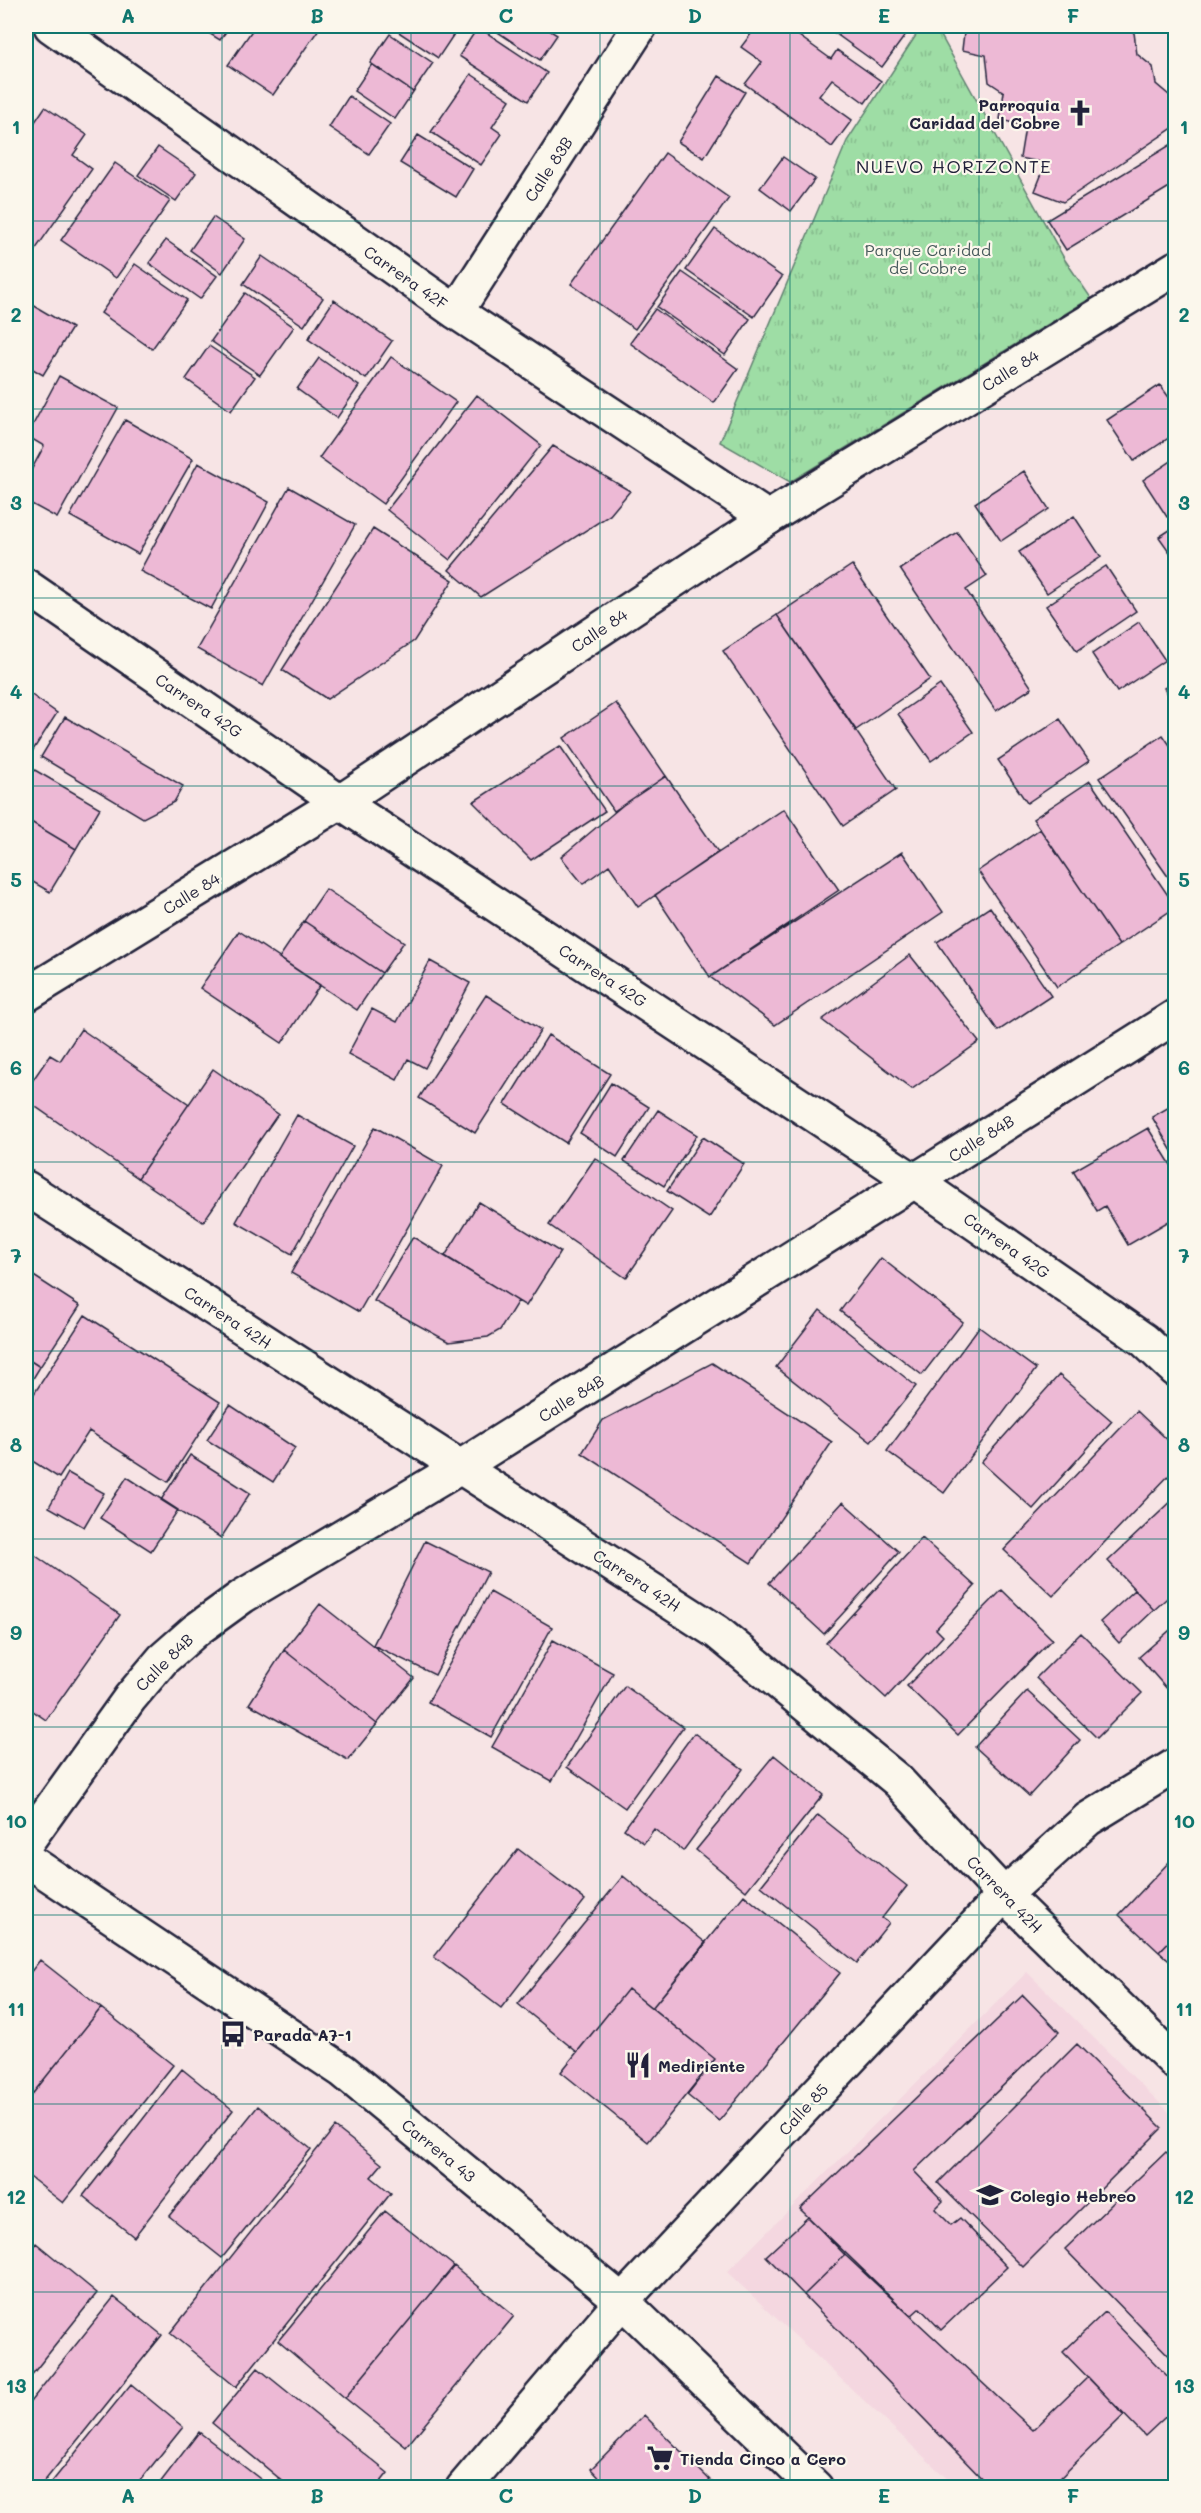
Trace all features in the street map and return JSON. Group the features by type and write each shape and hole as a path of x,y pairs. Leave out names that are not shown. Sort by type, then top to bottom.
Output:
{"street":[{"name":"Carrera 42F","path":"51,26 456,312 768,518"},
{"name":"Calle 83B","path":"456,312 640,26"},
{"name":"Calle 84","path":"26,995 340,802 768,518 1176,268"},
{"name":"Carrera 42G","path":"26,586 340,802 913,1180 1144,1340 1176,1370"},
{"name":"Calle 84B","path":"26,1844 130,1698 163,1659 196,1630 243,1596 462,1467 1176,1016"},
{"name":"Carrera 42H","path":"26,1188 726,1639 897,1780 1004,1895 1176,2063"},
{"name":"Calle 85","path":"463,2487 622,2301 1004,1895 1088,1819 1176,1765"},
{"name":"Carrera 43","path":"26,1859 343,2071 622,2301 816,2487"}],"shaded area":[{"name":"Colegio Hebreo","path":"1027,1972 1175,2118 1175,2487 956,2487 727,2272"}],"green space":[{"name":"Parque Caridad del Cobre","path":"922,26 931,26 940,34 1065,260 1091,298 790,482 720,442 847,141"}],"building":[{"path":"197,26 230,26 220,40"},
{"path":"255,26 321,26 273,95 228,65"},
{"path":"396,26 448,26 456,31 438,58 394,29"},
{"path":"496,26 543,26 557,35 540,60 493,29"},
{"path":"757,26 785,26 831,59 837,50 881,81 865,103 832,79 819,96 852,120 832,147 745,84 762,62 741,47"},
{"path":"825,26 912,26 882,67"},
{"name":"Parroquia Caridad del Cobre","path":"976,26 1125,26 1134,33 1137,54 1153,67 1156,84 1176,101 1174,127 1063,202 1035,191 1046,163 1020,158 1025,127 1000,119 1004,92 989,82 986,55 962,50 964,33"},
{"path":"478,27 547,73 528,101 459,56"},
{"path":"390,34 433,63 413,92 370,63"},
{"path":"372,64 413,92 395,119 354,91"},
{"path":"471,74 510,100 492,127 502,134 481,165 431,132"},
{"path":"719,76 745,92 704,158 678,142"},
{"path":"349,96 390,124 369,154 329,127"},
{"path":"45,107 87,135 73,155 92,169 33,253 26,247 26,135"},
{"path":"418,135 473,169 456,197 400,163"},
{"path":"1175,142 1176,183 1066,250 1047,220"},
{"path":"158,147 196,173 176,201 138,175"},
{"path":"665,153 729,198 635,329 571,284"},
{"path":"783,157 815,179 791,211 760,188"},
{"path":"115,163 170,201 116,278 61,240"},
{"path":"213,217 245,239 222,273 190,250"},
{"path":"715,229 782,277 754,317 686,270"},
{"path":"166,240 217,276 200,299 149,263"},
{"path":"262,256 323,298 304,326 243,284"},
{"path":"135,264 187,300 152,349 101,313"},
{"path":"682,272 750,319 725,355 657,307"},
{"path":"245,293 294,327 260,375 211,341"},
{"path":"334,300 392,341 366,379 308,339"},
{"path":"26,301 72,328 43,375 26,365"},
{"path":"655,309 738,369 714,403 630,343"},
{"path":"209,346 255,377 231,411 186,379"},
{"path":"391,357 456,402 383,504 319,458"},
{"path":"319,358 359,386 337,418 297,389"},
{"path":"59,376 118,408 57,518 26,501 26,480 44,446 27,436"},
{"path":"1160,385 1176,407 1176,433 1134,461 1107,420"},
{"path":"477,395 541,445 450,560 387,510"},
{"path":"125,420 193,459 138,554 70,516"},
{"path":"553,446 630,491 610,515 481,597 449,570"},
{"path":"1176,458 1176,512 1167,517 1143,480"},
{"path":"198,463 269,502 211,609 140,571"},
{"path":"1024,471 1049,509 1001,541 975,503"},
{"path":"289,487 355,525 263,686 197,649"},
{"path":"1074,516 1101,557 1047,593 1019,552"},
{"path":"1176,526 1176,561 1159,537"},
{"path":"373,529 453,580 414,641 327,699 282,670"},
{"path":"957,532 987,576 966,590 1032,688 996,711 900,569"},
{"path":"852,565 930,679 856,730 777,615"},
{"path":"1106,566 1136,611 1077,651 1046,606"},
{"path":"777,615 896,790 843,826 723,651"},
{"path":"1139,622 1165,660 1117,692 1092,654"},
{"path":"1176,681 1176,706 1164,688"},
{"path":"940,685 973,732 931,761 898,714"},
{"path":"26,691 57,713 26,761"},
{"path":"616,703 666,776 614,811 564,738"},
{"path":"65,717 183,786 174,802 143,818 41,757"},
{"path":"1060,719 1089,761 1027,803 998,760"},
{"path":"1163,735 1176,754 1176,888 1099,778"},
{"path":"560,746 605,811 531,860 473,802"},
{"path":"33,769 100,808 76,849 26,819 26,781"},
{"path":"666,776 718,852 638,907 609,865 583,884 561,857 623,805"},
{"path":"1090,781 1176,907 1119,945 1033,819"},
{"path":"784,809 839,890 710,977 655,895"},
{"path":"26,819 76,849 50,892 26,878"},
{"path":"1040,829 1119,945 1057,987 978,871"},
{"path":"902,852 943,912 775,1025 710,977"},
{"path":"326,889 404,942 382,973 304,921"},
{"path":"990,907 1051,996 998,1031 937,942"},
{"path":"304,921 382,973 357,1010 279,958"},
{"path":"239,931 320,985 282,1043 200,988"},
{"path":"910,955 979,1042 912,1089 822,1020"},
{"path":"430,961 470,983 425,1068 408,1059 397,1080 348,1054 372,1009 397,1022"},
{"path":"486,995 541,1030 475,1133 419,1098"},
{"path":"81,1029 189,1104 138,1178 26,1100 26,1090 50,1055 60,1061"},
{"path":"548,1035 610,1074 566,1143 505,1104"},
{"path":"213,1069 278,1114 203,1222 138,1178"},
{"path":"611,1083 649,1107 617,1157 580,1133"},
{"path":"1176,1103 1176,1158 1152,1117"},
{"path":"658,1110 697,1135 664,1186 624,1161"},
{"path":"297,1115 353,1146 292,1254 236,1222"},
{"path":"375,1127 443,1166 359,1312 291,1273"},
{"path":"1148,1128 1176,1173 1176,1217 1128,1245 1105,1206 1097,1211 1073,1171"},
{"path":"703,1137 744,1164 709,1218 667,1191"},
{"path":"595,1158 672,1211 626,1278 549,1225"},
{"path":"479,1202 560,1252 526,1306 445,1256"},
{"path":"413,1237 518,1301 500,1330 488,1337 449,1342 374,1301"},
{"path":"881,1258 963,1322 922,1375 840,1311"},
{"path":"1176,1258 1176,1275 1167,1266"},
{"path":"26,1271 80,1306 40,1367 26,1358"},
{"path":"820,1310 916,1386 871,1442 776,1367"},
{"path":"85,1315 220,1402 168,1482 89,1431 59,1478 26,1457 26,1406"},
{"path":"979,1327 1036,1369 944,1493 887,1451"},
{"path":"26,1358 40,1367 26,1390"},
{"path":"712,1363 832,1442 751,1563 582,1453 603,1420"},
{"path":"1059,1375 1112,1421 1033,1509 981,1462"},
{"path":"230,1405 295,1448 273,1482 207,1440"},
{"path":"1137,1411 1176,1448 1176,1468 1053,1596 1004,1550"},
{"path":"190,1455 250,1493 221,1538 161,1500"},
{"path":"68,1473 104,1493 84,1527 49,1507"},
{"path":"127,1477 178,1510 151,1551 100,1518"},
{"path":"1176,1497 1176,1590 1154,1610 1108,1561"},
{"path":"843,1502 899,1552 824,1634 769,1583"},
{"path":"922,1538 975,1586 936,1629 943,1636 886,1698 826,1643"},
{"path":"425,1541 488,1572 435,1675 373,1645"},
{"path":"26,1549 120,1615 46,1720 26,1706"},
{"path":"1002,1590 1052,1639 958,1735 907,1686"},
{"path":"1135,1590 1154,1610 1119,1643 1100,1622"},
{"path":"490,1592 552,1627 491,1737 428,1702"},
{"path":"320,1604 414,1678 377,1724 284,1650"},
{"path":"1176,1625 1176,1699 1139,1657"},
{"path":"1081,1633 1142,1693 1097,1738 1036,1678"},
{"path":"553,1640 613,1673 552,1781 492,1747"},
{"path":"284,1650 377,1724 348,1760 249,1704"},
{"path":"625,1686 683,1727 625,1808 567,1767"},
{"path":"1027,1691 1080,1740 1029,1796 975,1747"},
{"path":"694,1733 743,1769 683,1851 654,1829 644,1843 624,1829"},
{"path":"774,1755 823,1795 746,1891 696,1850"},
{"path":"818,1815 907,1886 882,1918 889,1923 857,1963 761,1886"},
{"path":"518,1849 585,1900 501,2008 434,1957"},
{"path":"1171,1860 1176,1864 1176,1934 1159,1952 1119,1915"},
{"path":"623,1876 706,1943 652,2008 628,1989 577,2052 518,2004"},
{"path":"744,1895 840,1973 719,2121 687,2095 715,2059 652,2008"},
{"path":"1176,1934 1176,1967 1159,1952"},
{"path":"40,1960 101,2008 26,2102 26,1978"},
{"name":"Mediriente","path":"628,1989 715,2059 648,2142 561,2072"},
{"path":"1023,1995 1059,2032 914,2171 943,2201 935,2209 951,2225 960,2218 1007,2267 941,2330 920,2308 911,2316 800,2209"},
{"path":"101,2008 173,2065 63,2203 26,2174 26,2102"},
{"path":"1077,2044 1162,2128 1023,2267 938,2183"},
{"path":"182,2069 233,2110 134,2237 83,2196"},
{"path":"258,2106 311,2149 222,2258 169,2216"},
{"path":"335,2127 382,2164 371,2177 391,2193 236,2387 170,2333"},
{"path":"1166,2152 1176,2161 1176,2363 1065,2249"},
{"path":"385,2211 454,2266 345,2398 278,2341"},
{"path":"808,2217 845,2255 804,2295 766,2256"},
{"path":"36,2243 97,2293 26,2382 26,2256"},
{"path":"845,2255 1033,2430 1088,2377 1124,2415 1050,2488 991,2488 804,2295"},
{"path":"454,2266 514,2316 406,2447 345,2398"},
{"path":"114,2297 162,2335 39,2488 26,2488 26,2407"},
{"path":"1105,2312 1176,2385 1176,2407 1145,2436 1063,2352"},
{"path":"258,2368 388,2473 376,2488 291,2488 212,2423"},
{"path":"131,2384 183,2427 134,2488 47,2488"},
{"path":"644,2415 718,2488 609,2488 591,2469"},
{"path":"199,2432 272,2488 156,2488"}],"place":[{"name":"Parroquia Caridad del Cobre","path":"1080,113"},
{"name":"Parada A7-1","path":"233,2034"},
{"name":"Mediriente","path":"638,2065"},
{"name":"Colegio Hebreo","path":"990,2195"},
{"name":"Tienda Cinco a Cero","path":"660,2458"}],"district":[{"name":"NUEVO HORIZONTE","path":"954,166"}]}
